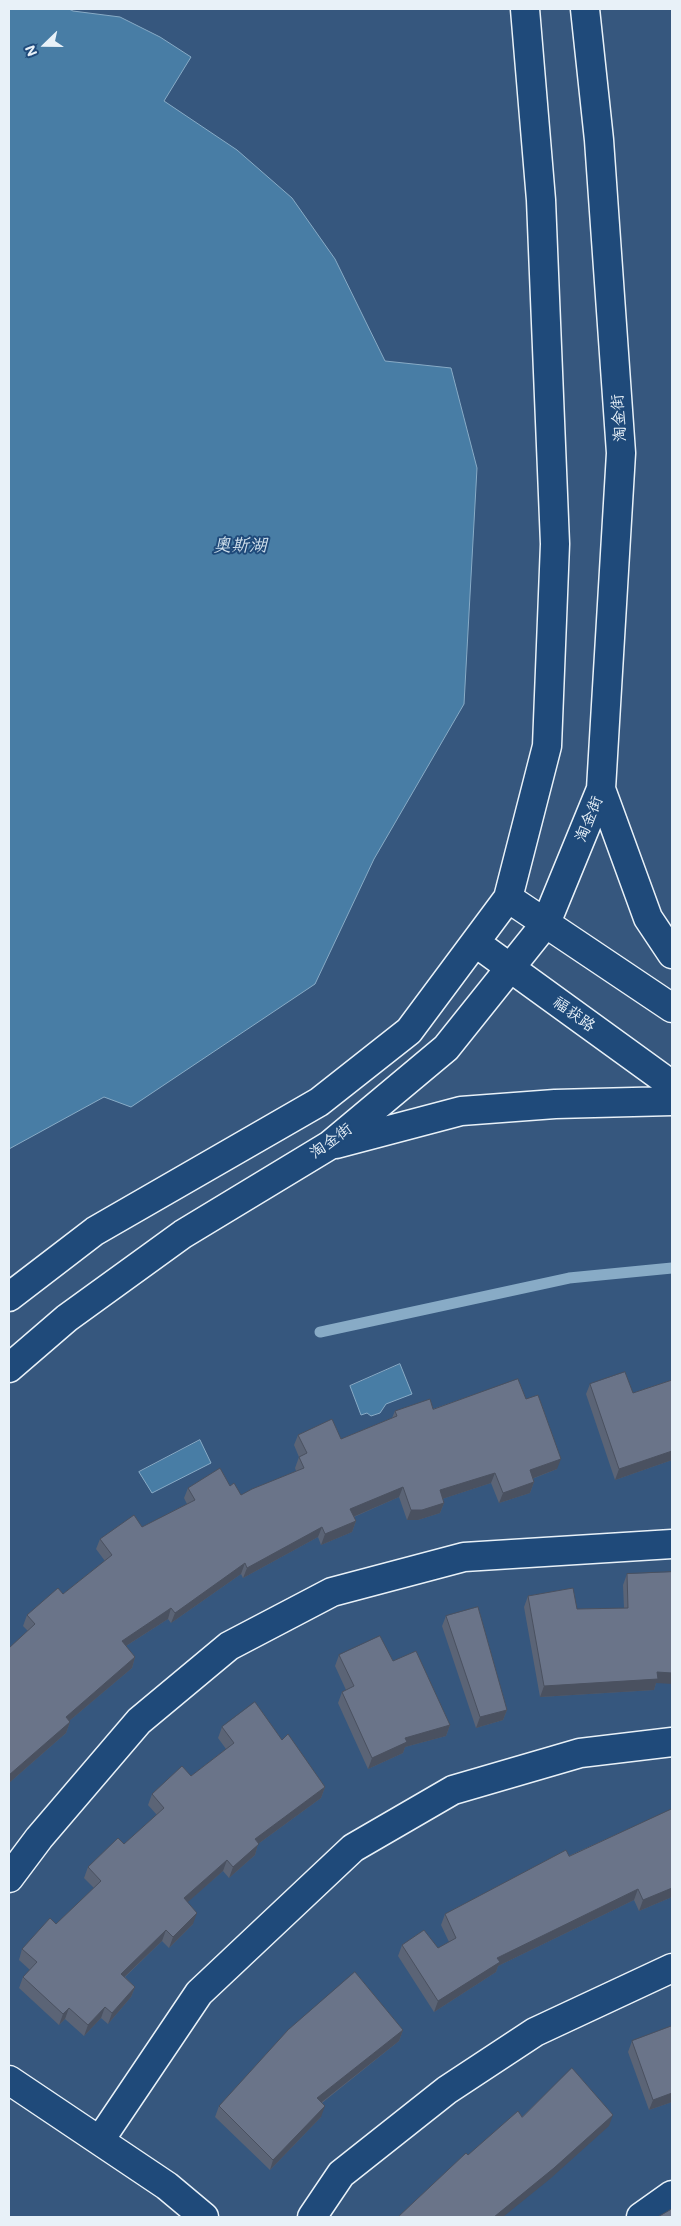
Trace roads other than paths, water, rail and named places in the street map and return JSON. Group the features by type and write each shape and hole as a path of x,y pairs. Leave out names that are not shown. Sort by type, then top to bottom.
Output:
{"street":[{"path":"9,1297 95,1232 319,1102 408,1030 476,943 508,898 548,746 555,544 541,200 525,9"},
{"name":"淘金街","path":"9,1368 67,1318 183,1234 330,1145 446,1048 546,923 601,789 622,453 599,140 585,9"},
{"path":"601,789 648,918 672,954"},
{"path":"508,898 672,1008"},
{"name":"福获路","path":"476,943 672,1084"},
{"path":"330,1145 461,1112 554,1104 672,1101"},
{"path":"9,1878 39,1838 139,1721 229,1646 332,1592 464,1557 672,1544"},
{"path":"100,2140 199,1993 353,1848 453,1790 580,1753 672,1742"},
{"path":"312,2217 341,2174 447,2090 535,2032 672,1968"},
{"path":"9,2080 167,2186 204,2217"},
{"path":"641,2217 672,2195"}],"water":[{"name":"奥斯湖","path":"9,9 69,9 120,17 160,37 191,57 164,101 237,150 292,198 335,259 385,361 451,368 477,468 464,704 374,859 315,984 131,1107 104,1097 9,1149"},
{"path":"400,1364 412,1394 386,1404 380,1413 371,1416 367,1413 361,1415 350,1386"},
{"path":"200,1440 211,1463 152,1493 139,1472"}],"waterway":[{"path":"320,1332 569,1278 672,1268"}]}
